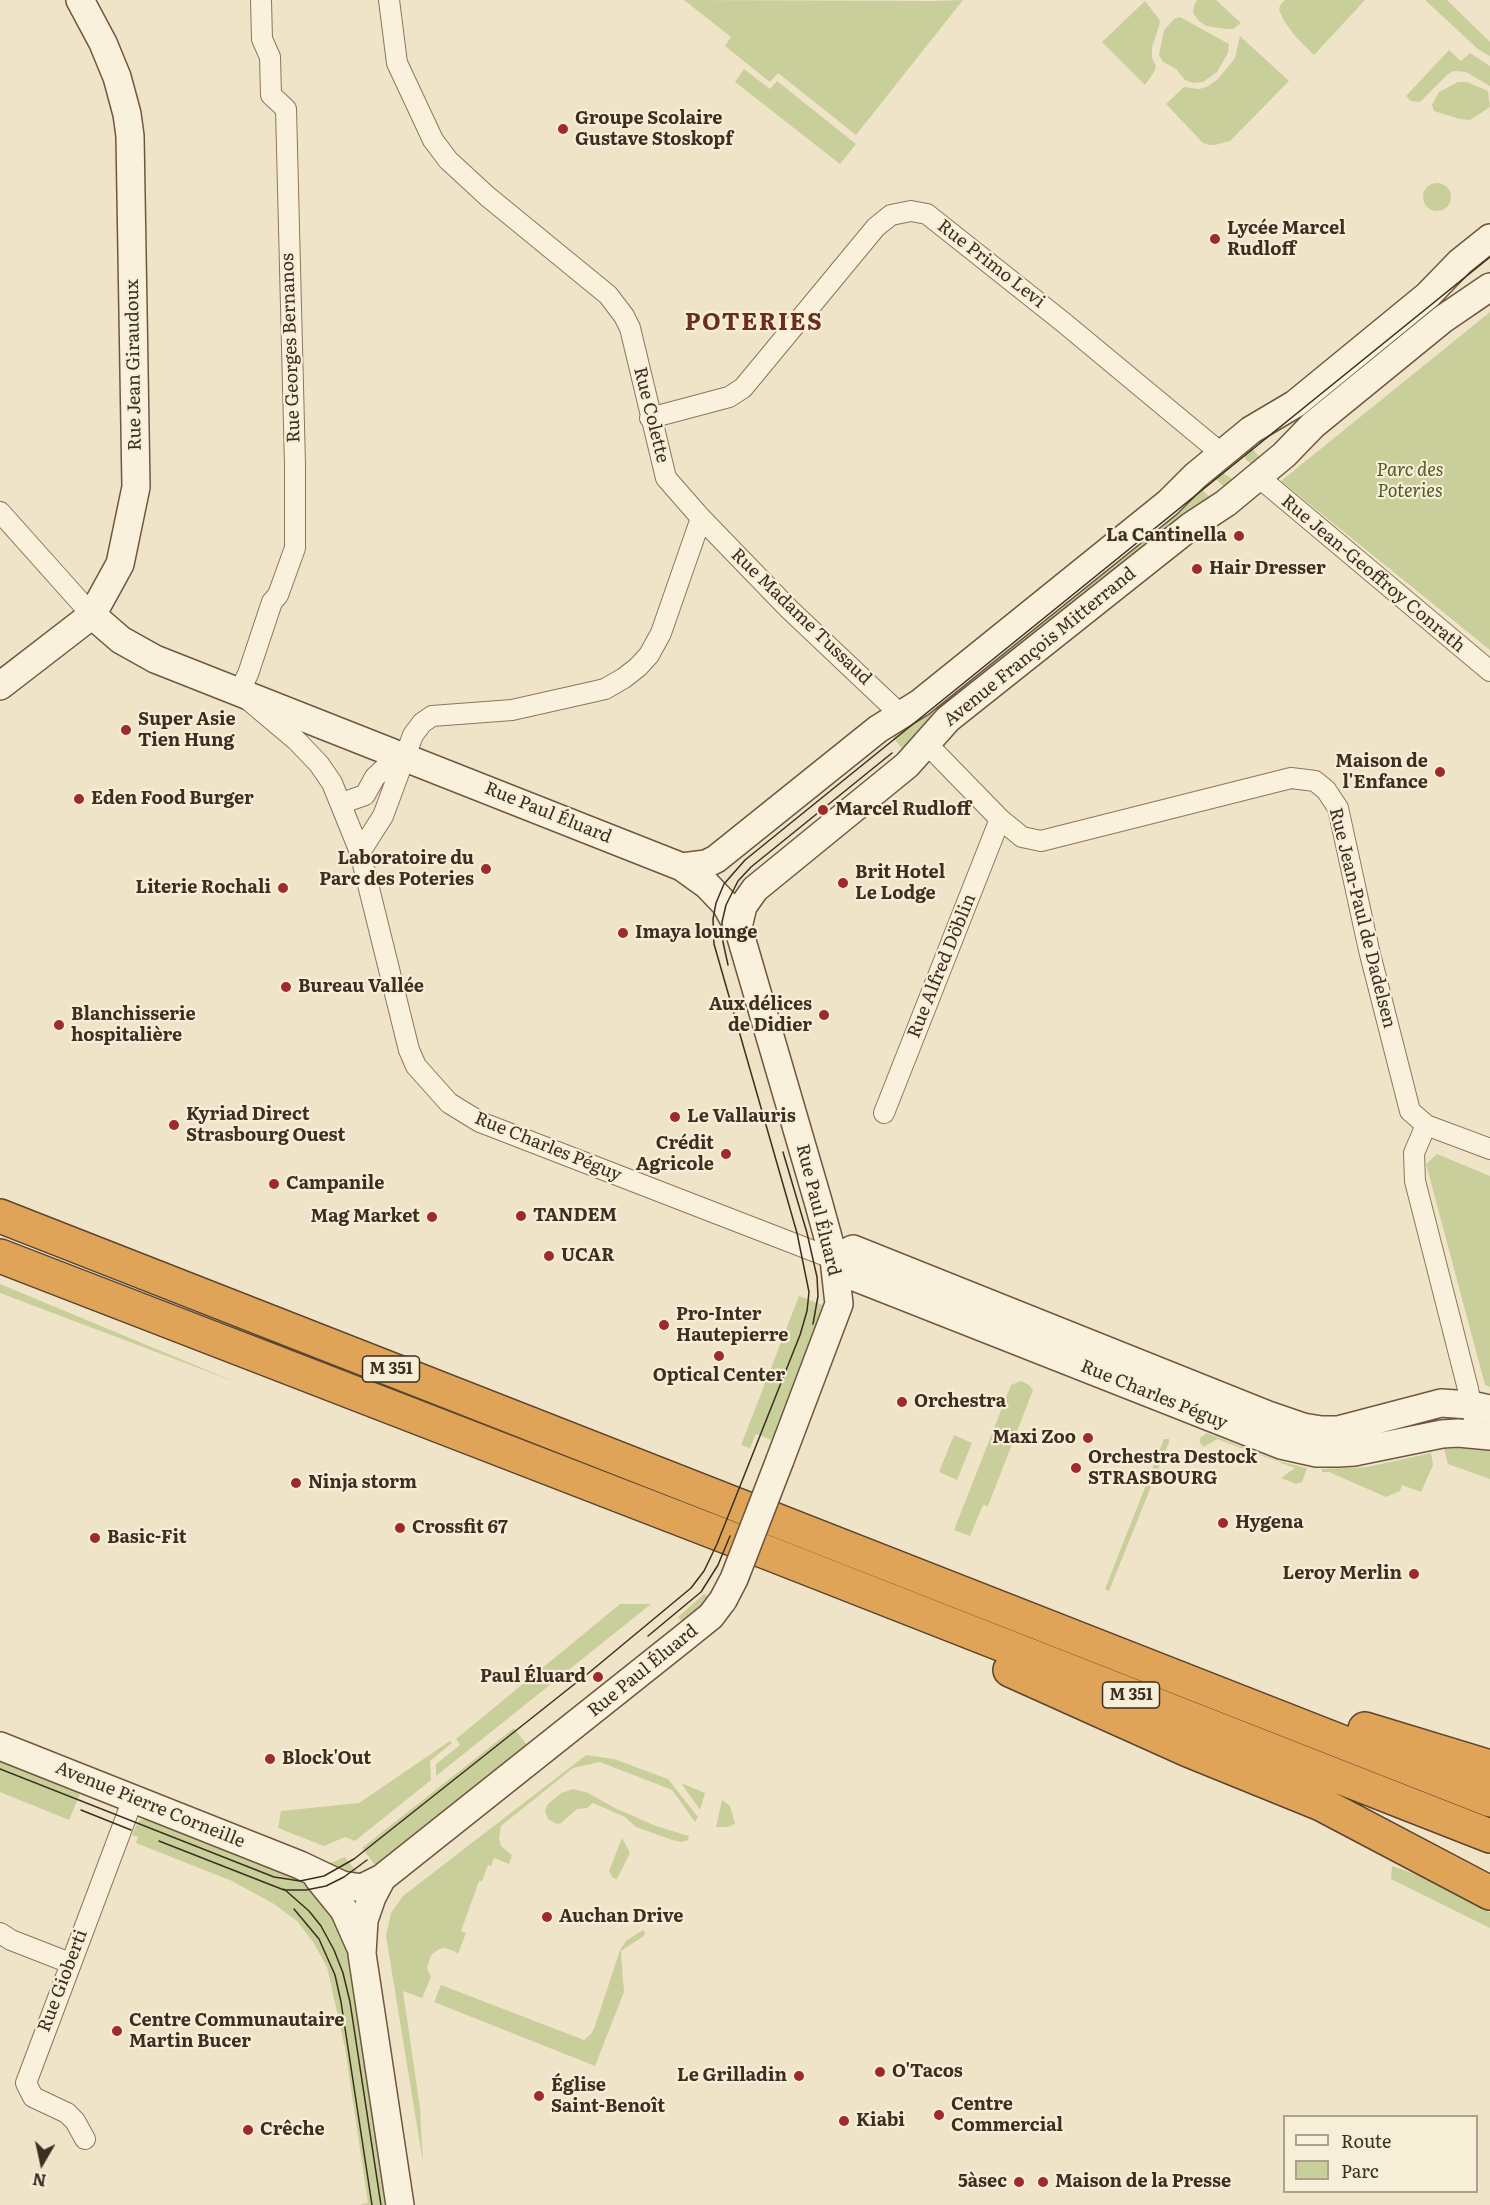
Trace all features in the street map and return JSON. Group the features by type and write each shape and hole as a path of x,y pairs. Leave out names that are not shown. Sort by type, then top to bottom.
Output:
{"highway":[{"name":"M 351","path":"0,1216 1490,1800"},
{"name":"M 351","path":"0,1256 771,1554 1490,1836"},
{"path":"783,1522 1003,1589 1353,1725 1490,1767"},
{"path":"771,1554 846,1596 1188,1750 1322,1804 1490,1893"}],"street":[{"name":"Rue Jean Giraudoux","path":"0,686 92,615 120,564 136,487 132,169 127,114 123,96 103,43 80,0"},
{"name":"Rue Georges Bernanos","path":"239,692 248,674 272,602 278,595 295,548 286,109 271,95 270,57 262,39 261,0"},
{"name":"Rue Colette","path":"389,0 396,63 433,140 447,160 617,305 630,328 666,478 701,518"},
{"name":"Rue Primo Levi","path":"650,418 729,397 743,388 876,227 891,215 911,211 927,214 1072,329 1222,454"},
{"name":"Avenue François Mitterrand","path":"682,867 706,864 716,859 878,729 920,703 1168,503 1222,454 1263,422 1295,404 1428,295 1460,262 1490,238"},
{"name":"Avenue François Mitterrand","path":"738,927 743,906 755,889 907,765 948,719 1191,526 1226,503 1284,455 1323,417 1443,319 1490,287"},
{"path":"1222,454 1254,480"},
{"name":"Rue Jean-Geoffroy Conrath","path":"1254,480 1267,484 1490,671"},
{"path":"0,512 92,615"},
{"path":"360,852 383,816 413,735 422,723 432,716 512,710 605,688 631,673 656,645 701,518"},
{"name":"Rue Madame Tussaud","path":"701,518 789,609 901,715"},
{"name":"Rue Paul Éluard","path":"92,615 121,640 142,653 682,867 707,885 732,914 738,927 834,1259 839,1304 780,1460 723,1600 711,1616 694,1630 372,1883"},
{"name":"Rue Charles Péguy","path":"239,692 296,740 319,764 332,783 360,852 409,1050 416,1066 449,1103 480,1122 834,1259 852,1276 1281,1445 1317,1453 1354,1452 1442,1434 1483,1435"},
{"name":"Rue Jean-Paul de Dadelsen","path":"926,743 1000,819 1022,837 1041,841 1291,778 1315,781 1326,790 1338,808 1369,950 1410,1111 1426,1125"},
{"path":"342,803 365,795 375,777 388,764 404,757"},
{"name":"Rue Alfred Döblin","path":"884,1113 1000,819"},
{"path":"1483,1435 1481,1407 1415,1181 1414,1153 1426,1125 1490,1149"},
{"name":"Rue Charles Péguy","path":"834,1259 853,1249 1303,1427 1338,1430 1441,1403 1481,1407"},
{"name":"Avenue Pierre Corneille","path":"0,1746 300,1865 342,1885 372,1883 376,1887 367,1910 362,1954"},
{"name":"Rue Gioberti","path":"86,2139 67,2113 33,2097 26,2083 133,1799"},
{"name":"Avenue Pierre Corneille","path":"300,1865 318,1878 338,1901 354,1930 362,1954 400,2205"},
{"path":"0,1934 70,1963"}],"green space":[{"path":"684,0 963,0 856,135 778,73 770,82 725,46 731,37"},
{"path":"1197,0 1216,0 1241,23 1233,29 1206,26 1193,13"},
{"path":"1285,0 1365,0 1314,55 1284,21 1279,10"},
{"path":"1425,0 1447,0 1490,42 1490,56 1479,50"},
{"path":"1145,1 1160,23 1152,47 1152,58 1156,66 1145,85 1102,42"},
{"path":"1180,17 1229,44 1228,53 1217,72 1203,82 1193,83 1185,80 1176,69 1163,62 1159,55 1164,30 1174,19"},
{"path":"1240,36 1289,81 1230,141 1215,145 1203,143 1166,104 1184,87 1199,89 1207,87 1218,79 1235,58"},
{"path":"1449,50 1461,61 1470,53 1490,66 1490,86 1466,72 1454,71 1448,74 1420,102 1411,101 1406,96"},
{"path":"744,69 770,89 777,81 856,144 840,164 735,82"},
{"path":"1458,82 1467,82 1488,91 1490,107 1470,120 1434,111 1432,105 1439,92"},
{"path":"1437,183 1447,187 1451,197 1447,207 1437,211 1427,207 1423,197 1427,187"},
{"name":"Parc des Poteries","path":"1490,312 1490,650 1281,481"},
{"path":"1247,442 1265,464 1255,466 1246,460 1243,451"},
{"path":"1218,470 1231,478 1230,492 1208,472"},
{"path":"1196,484 1216,503 908,756 886,729"},
{"path":"1437,1154 1490,1176 1490,1387 1485,1385 1426,1164"},
{"path":"0,1284 238,1383 0,1293"},
{"path":"799,1296 828,1307 771,1456 766,1454 771,1440 756,1434 750,1448 741,1445"},
{"path":"1021,1381 1033,1390 988,1506 983,1505 970,1536 954,1530 1011,1385"},
{"path":"1207,1433 1278,1461 1307,1468 1302,1482 1296,1484 1281,1478 1295,1468 1217,1439 1204,1447 1200,1443 1200,1438"},
{"path":"954,1435 972,1443 957,1480 939,1472"},
{"path":"1164,1439 1169,1439 1169,1442 1109,1591 1105,1589"},
{"path":"1444,1449 1490,1451 1490,1479 1448,1464"},
{"path":"1431,1453 1433,1465 1421,1492 1402,1485 1400,1491 1386,1497 1329,1472 1322,1472 1322,1469 1367,1467"},
{"path":"704,1594 711,1597 685,1625 678,1617"},
{"path":"620,1604 651,1604 436,1776 436,1764 460,1745 456,1739"},
{"path":"514,1728 530,1749 378,1869 362,1848"},
{"path":"450,1741 452,1743 430,1761 431,1780 355,1841 345,1837 324,1846 278,1828 281,1811 359,1803"},
{"path":"586,1755 614,1759 668,1779 698,1817 695,1822 672,1790 600,1762 573,1768 501,1826 499,1838 501,1846 512,1855 509,1864 494,1858 491,1866 488,1865 482,1881 479,1881 461,1931 466,1933 458,1954 444,1948 431,1955 427,1968 431,1977 422,1998 403,1991 420,2108 423,2163 386,1936 391,1913 403,1896"},
{"path":"0,1759 81,1792 69,1820 0,1792"},
{"path":"681,1783 705,1793 700,1810"},
{"path":"573,1789 588,1793 656,1826 689,1836 688,1840 681,1842 672,1840 636,1827 625,1817 593,1803 587,1808 577,1809 561,1823 557,1824 548,1819 545,1811 548,1804 561,1793"},
{"path":"722,1800 730,1806 735,1824 716,1827"},
{"path":"149,1818 307,1881 345,1924 391,2205 359,2205 368,2203 345,2048 327,1967 313,1942 297,1921 274,1904 232,1881 136,1843 138,1837 132,1835 137,1824 140,1820"},
{"path":"622,1838 630,1853 617,1879 613,1878 609,1871"},
{"path":"345,1857 360,1876 321,1863 333,1862"},
{"path":"1392,1866 1418,1875 1490,1912 1490,1928 1391,1879"},
{"path":"643,1930 644,1936 621,1951 624,1992 595,2066 434,2002 441,1985 584,2040 595,2026 620,1950 626,1941"}],"tram line":[{"path":"0,1769 274,1877 300,1881 324,1876 354,1859 591,1671 691,1588 704,1571 717,1544 800,1335 807,1311 809,1292 797,1233 714,944 713,919 716,903 724,884 745,860 1490,257"},
{"path":"728,965 722,922 726,905 738,881 751,867 892,753"},
{"path":"783,1152 807,1233 817,1277 818,1296 813,1324"},
{"path":"648,1636 701,1592 718,1565 730,1536"},
{"path":"81,1810 131,1830"},
{"path":"159,1841 284,1890 306,1890 326,1886 344,1877 367,1860"},
{"path":"284,1889 309,1911 321,1926 343,1973 350,2002 381,2205"},
{"path":"294,1909 319,1939 335,1975 372,2205"}],"place":[{"name":"Groupe Scolaire Gustave Stoskopf","path":"563,129"},
{"name":"Lycée Marcel Rudloff","path":"1215,239"},
{"name":"La Cantinella","path":"1239,536"},
{"name":"Hair Dresser","path":"1197,569"},
{"name":"Super Asie Tien Hung","path":"126,730"},
{"name":"Maison de l'Enfance","path":"1440,772"},
{"name":"Eden Food Burger","path":"79,799"},
{"name":"Marcel Rudloff","path":"823,810"},
{"name":"Laboratoire du Parc des Poteries","path":"486,869"},
{"name":"Brit Hotel Le Lodge","path":"843,883"},
{"name":"Literie Rochali","path":"283,888"},
{"name":"Imaya lounge","path":"623,933"},
{"name":"Bureau Vallée","path":"286,987"},
{"name":"Aux délices de Didier","path":"824,1015"},
{"name":"Blanchisserie hospitalière","path":"59,1025"},
{"name":"Le Vallauris","path":"675,1117"},
{"name":"Kyriad Direct Strasbourg Ouest","path":"174,1125"},
{"name":"Crédit Agricole","path":"726,1154"},
{"name":"Campanile","path":"274,1184"},
{"name":"TANDEM","path":"521,1216"},
{"name":"Mag Market","path":"432,1217"},
{"name":"UCAR","path":"549,1256"},
{"name":"Pro-Inter Hautepierre","path":"664,1325"},
{"name":"Optical Center","path":"719,1356"},
{"name":"Orchestra","path":"902,1402"},
{"name":"Maxi Zoo","path":"1088,1438"},
{"name":"Orchestra Destock STRASBOURG","path":"1076,1468"},
{"name":"Ninja storm","path":"296,1483"},
{"name":"Hygena","path":"1223,1523"},
{"name":"Crossfit 67","path":"400,1528"},
{"name":"Basic-Fit","path":"95,1538"},
{"name":"Leroy Merlin","path":"1414,1574"},
{"name":"Paul Éluard","path":"598,1677"},
{"name":"Block'Out","path":"270,1759"},
{"name":"Auchan Drive","path":"547,1917"},
{"name":"Centre Communautaire Martin Bucer","path":"117,2031"},
{"name":"O'Tacos","path":"880,2072"},
{"name":"Le Grilladin","path":"799,2076"},
{"name":"Église Saint-Benoît","path":"539,2096"},
{"name":"Centre Commercial","path":"939,2115"},
{"name":"Kiabi","path":"844,2121"},
{"name":"Crêche","path":"248,2130"},
{"name":"5àsec","path":"1019,2182"},
{"name":"Maison de la Presse","path":"1043,2182"}],"district":[{"name":"POTERIES","path":"754,323"}]}
